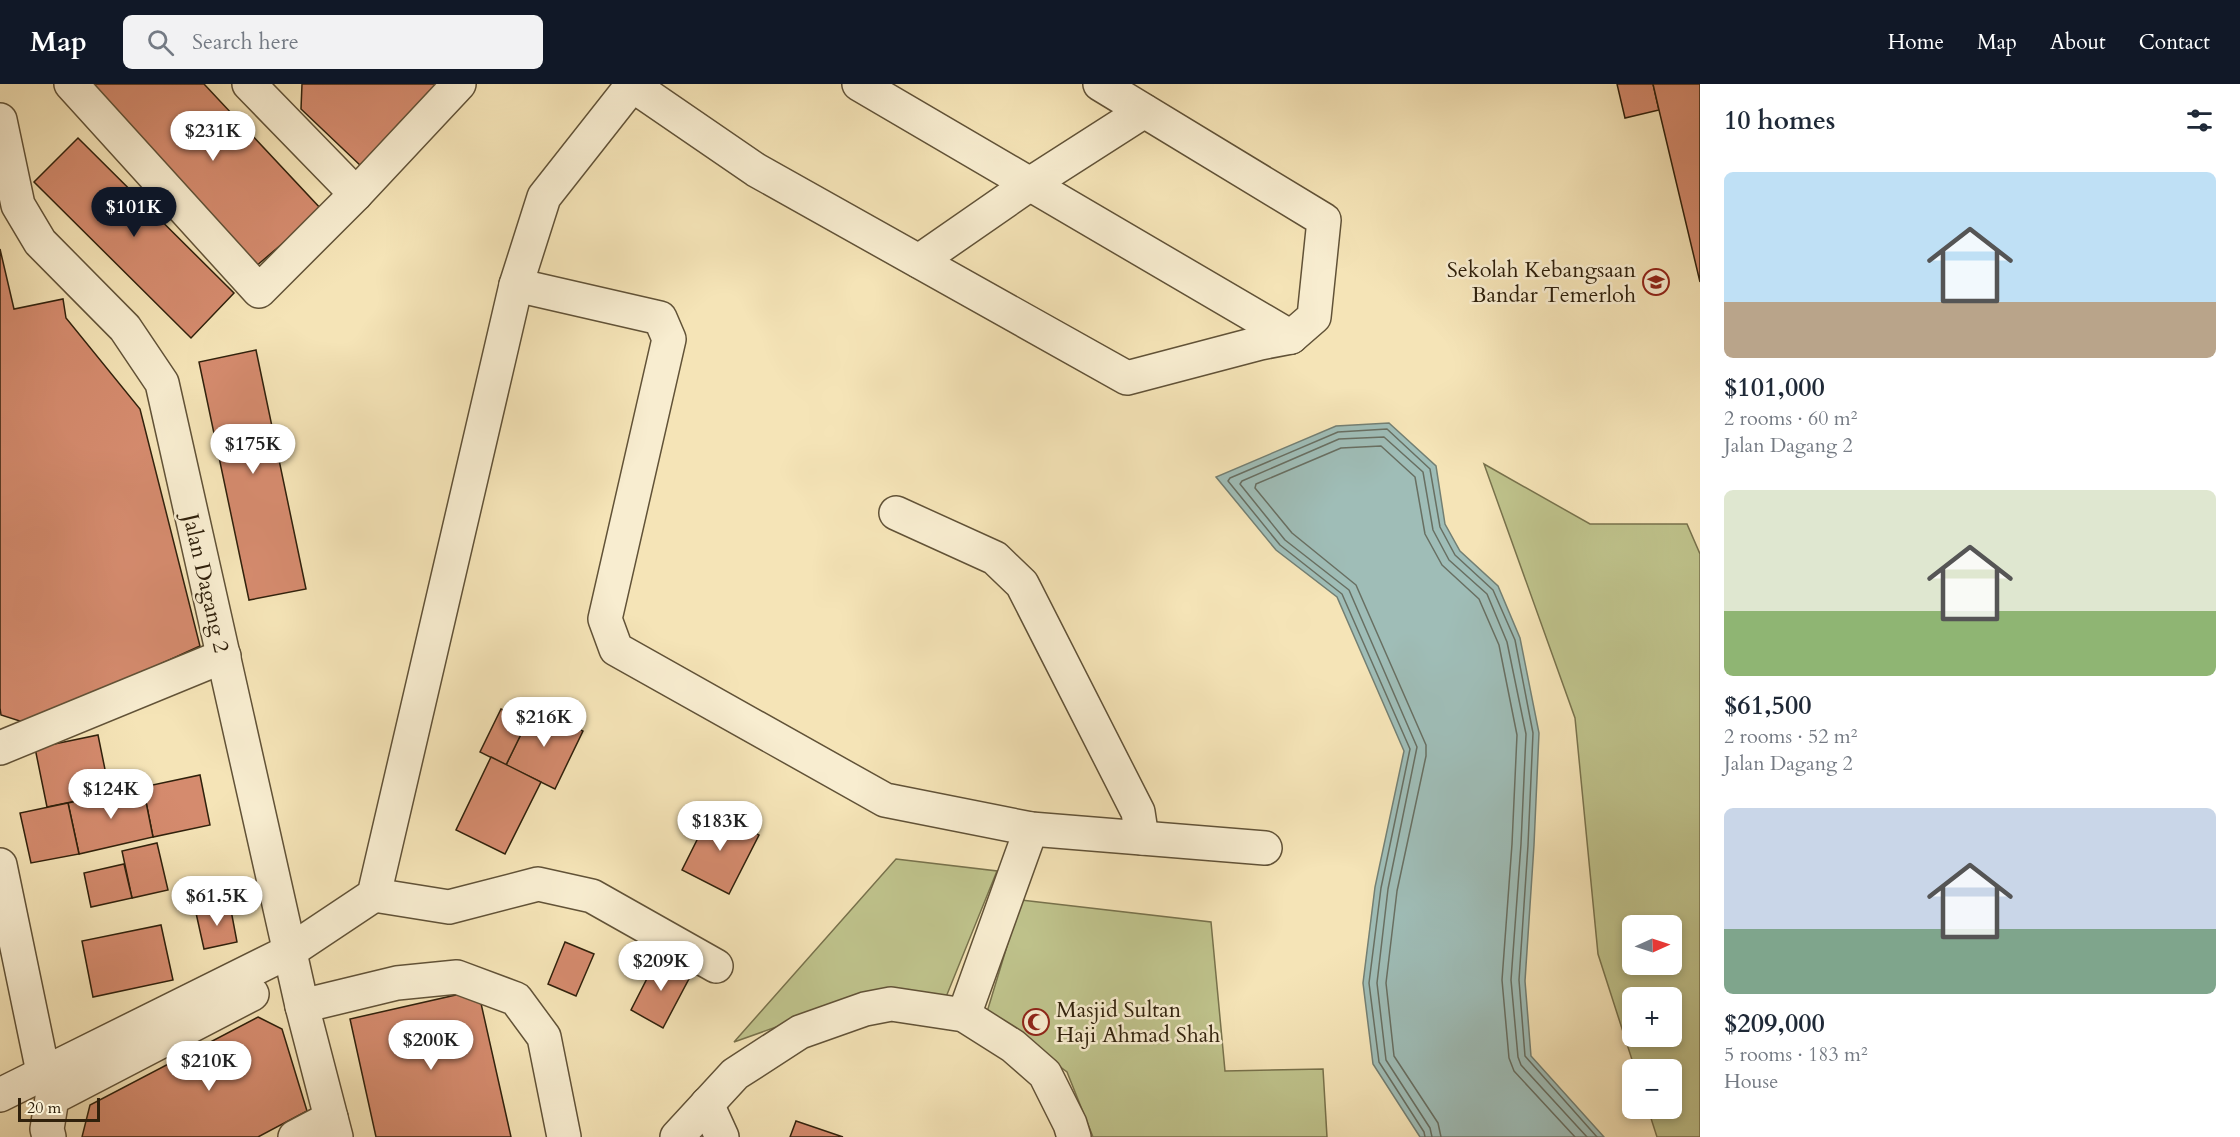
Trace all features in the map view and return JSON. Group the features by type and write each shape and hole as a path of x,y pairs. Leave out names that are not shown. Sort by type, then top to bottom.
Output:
{"street":[{"path":"71,84 259,291 356,194 459,84"},
{"path":"49,1137 47,1129 52,1098 293,961 374,895 516,285 544,198 632,84 756,170 1127,378 1260,343 1292,337 1314,317 1324,220 1100,84"},
{"path":"859,84 1292,337"},
{"path":"262,89 356,194"},
{"path":"919,261 1030,184 1144,111"},
{"name":"Jalan Dagang 2","path":"0,120 18,205 40,242 124,328 162,383 302,1006 333,1127"},
{"path":"516,285 660,318 669,339 605,620 616,649 885,800 1031,829 1265,848"},
{"path":"896,513 995,558 1022,584 1138,812 1142,838"},
{"path":"0,748 224,656"},
{"path":"964,1015 1031,829"},
{"path":"0,865 43,1072"},
{"path":"374,895 449,907 538,884 592,896 716,966"},
{"path":"0,1095 43,1072 293,961"},
{"path":"302,1006 397,983 457,977 516,999 543,1036 564,1137"},
{"path":"677,1137 735,1074 800,1032 864,1009 891,1004 964,1015 1013,1046 1045,1074 1070,1124 1074,1137"},
{"path":"707,1104 722,1137"},
{"path":"295,1137 333,1127"}],"green space":[{"path":"1484,464 1590,524 1687,524 1700,554 1700,1137 1657,1137 1651,1119 1682,1119 1682,1059 1632,1059 1628,1047 1682,1047 1682,987 1622,987 1622,1029 1598,954 1575,718"},
{"path":"896,859 997,871 946,997 886,988 734,1042"},
{"path":"1021,900 1211,922 1225,1071 1323,1069 1327,1137 1093,1137 1067,1072 987,1012"}],"water":[{"path":"1389,423 1436,466 1445,524 1460,551 1498,586 1520,638 1539,733 1525,981 1531,1056 1604,1137 1420,1137 1373,1064 1363,983 1375,887 1404,751 1337,597 1276,550 1216,477 1336,426"}],"building":[{"path":"82,84 204,84 322,210 255,267"},
{"path":"302,84 439,84 362,167 301,109"},
{"path":"1617,84 1653,84 1659,110 1625,118"},
{"path":"1653,84 1700,84 1700,282 1659,110"},
{"path":"78,138 234,293 191,338 34,182"},
{"path":"0,249 14,309 63,299 66,318 140,409 200,646 29,724 1,715 0,708"},
{"path":"256,350 306,589 249,600 199,362"},
{"path":"534,707 583,731 555,789 506,765"},
{"path":"501,709 527,722 506,765 480,752"},
{"path":"98,735 110,794 47,807 35,748"},
{"path":"491,757 541,782 505,854 456,830"},
{"path":"200,775 210,825 153,837 143,787"},
{"path":"143,787 153,837 79,854 68,803"},
{"path":"68,803 79,854 31,863 20,813"},
{"path":"712,810 759,835 729,894 682,870"},
{"path":"157,843 168,890 132,898 122,851"},
{"path":"124,864 132,898 91,907 84,873"},
{"path":"230,905 237,942 204,949 196,913"},
{"path":"161,925 173,980 93,997 82,941"},
{"path":"565,942 594,954 576,996 548,984"},
{"path":"658,957 691,975 663,1028 631,1010"},
{"path":"478,990 511,1137 376,1137 350,1019"},
{"path":"258,1017 282,1029 307,1111 258,1137 82,1137 90,1105"},
{"path":"796,1121 843,1137 790,1137"}],"place":[{"name":"Sekolah Kebangsaan Bandar Temerloh","path":"1656,282"},
{"name":"Masjid Sultan Haji Ahmad Shah","path":"1036,1022"}]}
